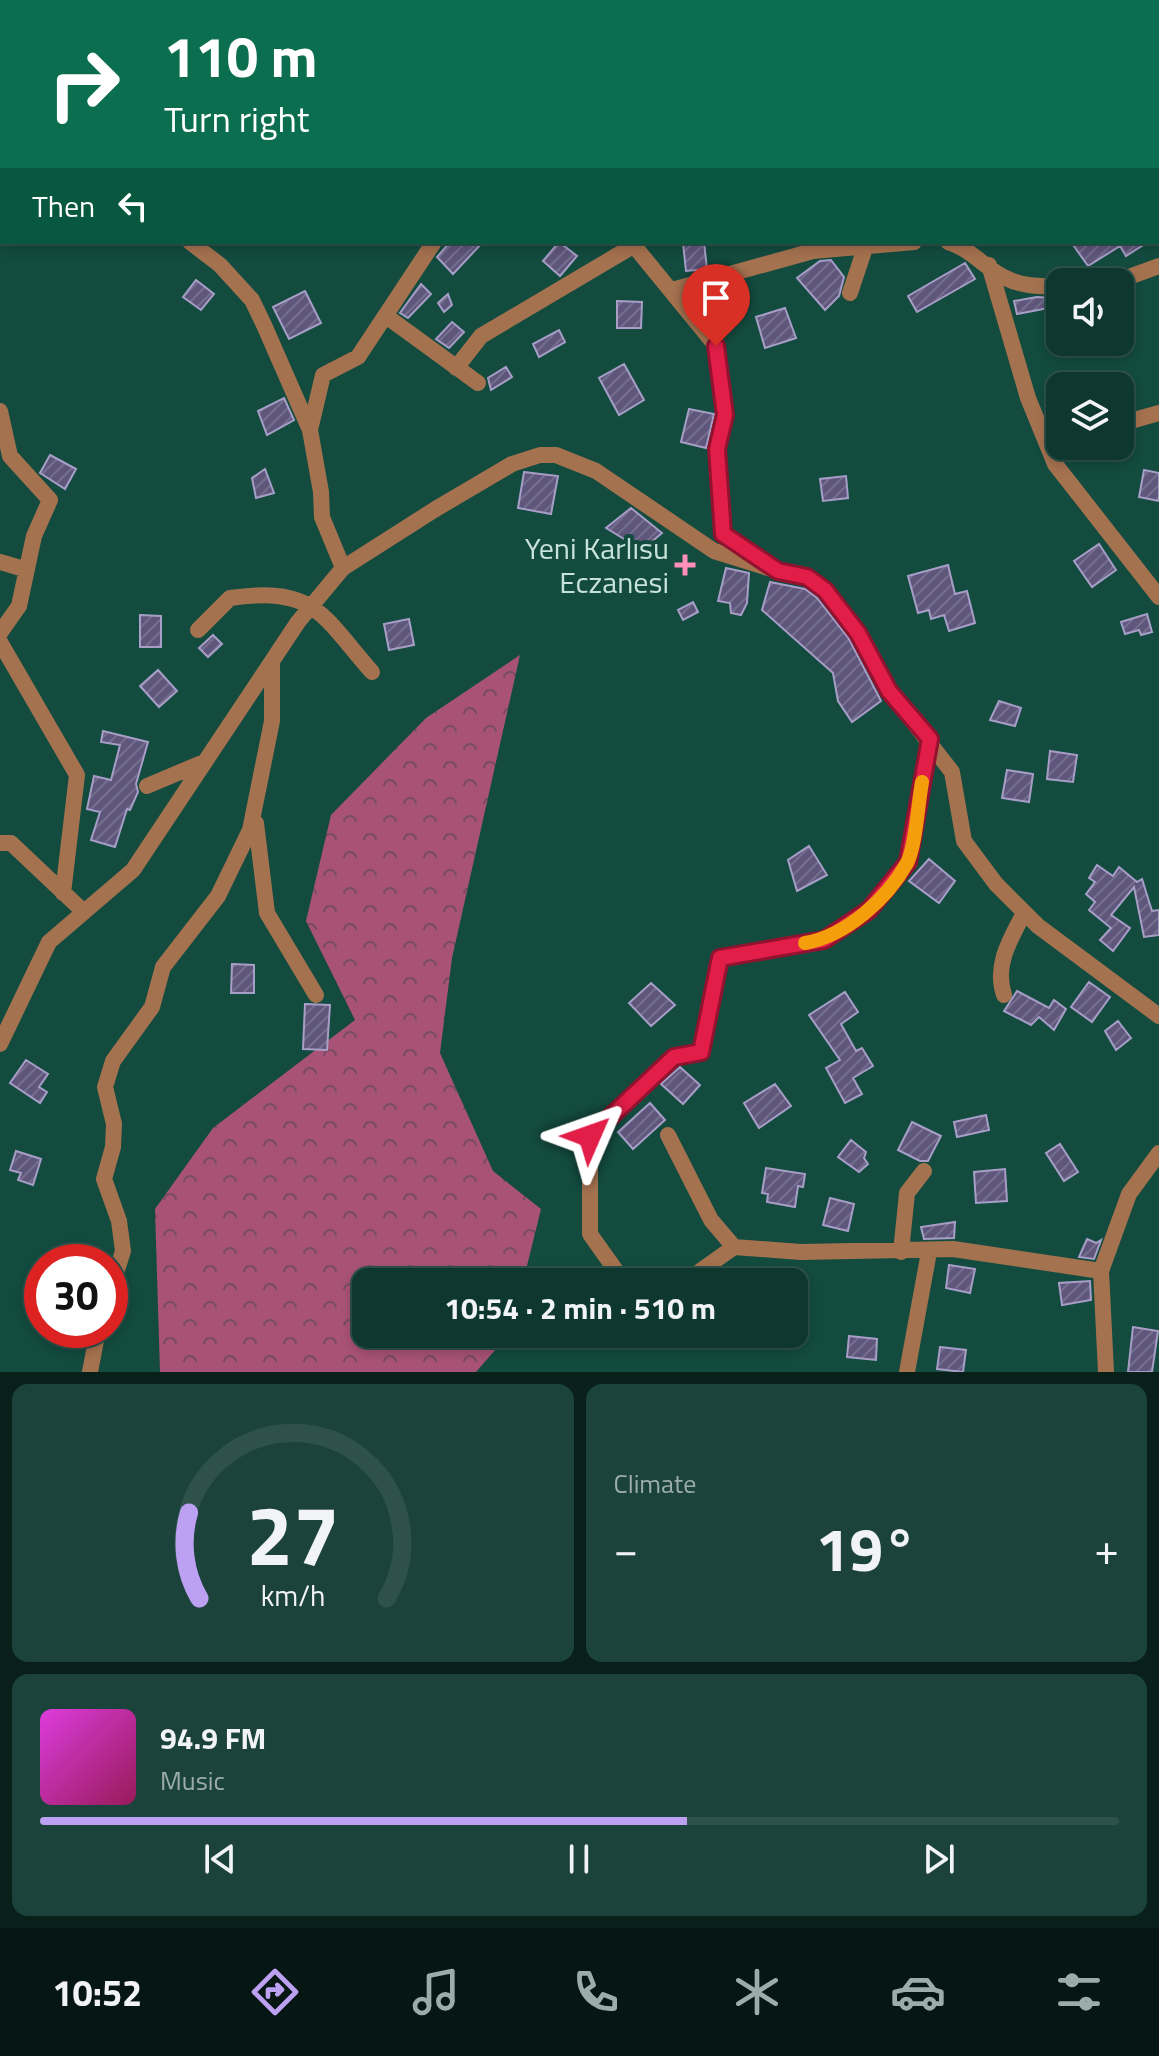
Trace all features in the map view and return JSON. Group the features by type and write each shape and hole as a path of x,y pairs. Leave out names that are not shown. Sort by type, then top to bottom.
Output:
{"street":[{"path":"193,244 220,265 252,300 310,430 320,481 322,517 343,568"},
{"path":"310,430 323,375 358,357 433,244"},
{"path":"456,368 481,336 632,244 716,346 725,415 717,449 723,534 778,571"},
{"path":"672,290 813,251 898,244"},
{"path":"954,244 964,247 1007,279 1046,287"},
{"path":"850,293 865,248"},
{"path":"989,265 1028,398 1046,428"},
{"path":"1134,275 1159,266"},
{"path":"386,316 478,383"},
{"path":"0,411 10,456 50,500 24,569 19,606 0,633"},
{"path":"1134,420 1159,413"},
{"path":"0,1044 49,942 133,870 272,662 343,568 501,471 540,455 556,455 596,471 714,551 807,577 825,590 858,633 889,691 930,739 952,772 964,841 1024,913 1159,1016"},
{"path":"1055,460 1159,597"},
{"path":"0,562 24,569"},
{"path":"198,630 230,598 291,597 313,604 372,672"},
{"path":"0,642 77,775 63,893"},
{"path":"122,1244 119,1221 104,1179 113,1147 114,1124 105,1087 113,1061 152,1007 163,967 218,896 237,864 250,830 272,721 272,662"},
{"path":"614,1268 590,1234 590,1136 674,1057 701,1052 720,958 824,940 869,910 908,862 930,739"},
{"path":"147,786 205,761"},
{"path":"254,808 267,913 316,995"},
{"path":"0,843 11,843 84,912"},
{"path":"1004,995 998,977 1005,951 1024,913"},
{"path":"668,1135 711,1220 734,1247"},
{"path":"1106,1372 1101,1271 1129,1194 1159,1153"},
{"path":"901,1252 907,1193 924,1171"},
{"path":"705,1268 734,1247 801,1252 929,1252 953,1249 1101,1271"},
{"path":"907,1372 929,1252"},
{"path":"90,1372 95,1348"}],"green space":[{"path":"520,655 452,958 440,1053 493,1171 541,1209 526,1268 352,1268 352,1348 497,1348 476,1372 160,1372 155,1209 213,1128 355,1020 306,921 331,815 426,718"}],"building":[{"path":"448,244 481,244 453,274 437,257"},
{"path":"557,244 577,256 560,276 543,261"},
{"path":"683,244 704,244 707,269 686,271"},
{"path":"1072,244 1145,244 1126,256 1120,246 1088,266"},
{"path":"831,260 844,277 839,296 825,310 797,278 820,261"},
{"path":"965,263 975,279 917,312 908,296"},
{"path":"196,280 214,294 201,310 183,297"},
{"path":"421,284 431,294 408,318 400,313"},
{"path":"305,291 321,323 289,339 273,307"},
{"path":"448,294 452,305 444,312 438,303"},
{"path":"1046,298 1046,309 1017,314 1014,301"},
{"path":"617,301 642,302 641,328 617,328"},
{"path":"785,308 796,338 765,348 756,317"},
{"path":"452,322 464,332 449,348 436,339"},
{"path":"559,330 565,342 539,357 533,344"},
{"path":"624,364 644,400 619,415 599,378"},
{"path":"506,367 512,377 491,390 488,378"},
{"path":"284,398 294,420 267,435 258,411"},
{"path":"689,409 714,414 706,448 681,442"},
{"path":"50,455 76,469 65,489 40,473"},
{"path":"265,469 274,493 256,498 252,478"},
{"path":"1144,470 1159,473 1159,501 1139,497"},
{"path":"524,472 558,476 551,514 518,508"},
{"path":"846,476 848,498 823,501 820,479"},
{"path":"631,508 662,533 642,550 606,528"},
{"path":"1099,544 1116,570 1092,587 1074,561"},
{"path":"948,565 955,594 967,591 975,623 949,631 944,615 931,619 929,610 918,613 908,576"},
{"path":"726,568 749,573 747,603 741,615 731,613 730,603 718,601"},
{"path":"770,582 805,589 817,598 849,639 881,701 852,722 838,701 833,673 762,610"},
{"path":"693,602 698,612 683,620 678,610"},
{"path":"1147,614 1152,632 1141,635 1139,630 1125,634 1121,622"},
{"path":"140,615 161,616 161,647 140,647"},
{"path":"409,619 414,645 389,650 384,624"},
{"path":"213,635 222,644 208,657 199,648"},
{"path":"158,670 177,691 159,707 140,686"},
{"path":"999,701 1021,708 1015,726 990,720"},
{"path":"103,731 148,742 136,784 138,792 130,810 127,809 115,847 91,840 100,812 87,809 94,776 111,780 120,745 101,742"},
{"path":"1050,751 1077,755 1073,782 1047,779"},
{"path":"1007,770 1033,774 1029,802 1002,798"},
{"path":"809,846 827,875 797,891 788,860"},
{"path":"929,859 955,881 939,903 909,881"},
{"path":"1097,865 1113,876 1119,867 1137,882 1142,879 1152,911 1159,910 1159,935 1144,937 1134,887 1111,915 1130,928 1113,951 1100,940 1111,928 1089,910 1095,902 1086,894 1095,882 1089,878"},
{"path":"232,964 254,965 254,993 231,993"},
{"path":"1089,982 1110,997 1092,1022 1071,1007"},
{"path":"651,983 675,1005 651,1026 629,1003"},
{"path":"1017,991 1049,1008 1054,1000 1066,1009 1054,1030 1039,1017 1031,1025 1004,1011"},
{"path":"845,992 858,1012 841,1024 856,1051 862,1048 873,1066 853,1078 862,1094 845,1103 826,1068 840,1060 809,1015"},
{"path":"305,1004 330,1005 327,1050 303,1049"},
{"path":"1118,1021 1131,1038 1116,1050 1105,1031"},
{"path":"26,1060 48,1074 39,1087 47,1092 40,1103 10,1083"},
{"path":"680,1067 700,1085 683,1104 661,1084"},
{"path":"775,1084 791,1106 759,1128 744,1103"},
{"path":"650,1103 665,1120 633,1149 618,1132"},
{"path":"986,1115 989,1130 957,1137 954,1122"},
{"path":"912,1122 941,1136 928,1161 920,1161 898,1150"},
{"path":"851,1140 866,1152 864,1158 868,1164 859,1172 838,1157"},
{"path":"1060,1144 1078,1172 1064,1181 1046,1153"},
{"path":"16,1151 41,1159 33,1185 18,1180 21,1173 10,1170"},
{"path":"766,1168 805,1174 803,1187 798,1186 795,1207 767,1202 768,1194 762,1193"},
{"path":"1005,1169 1007,1201 976,1203 974,1172"},
{"path":"830,1198 854,1204 848,1231 823,1225"},
{"path":"955,1222 954,1238 924,1239 921,1227"},
{"path":"1087,1239 1096,1243 1101,1240 1094,1259 1079,1257"},
{"path":"949,1265 975,1269 970,1293 946,1288"},
{"path":"1090,1281 1091,1300 1062,1305 1059,1283"},
{"path":"1133,1327 1158,1331 1152,1372 1128,1372"},
{"path":"849,1336 877,1339 876,1360 847,1357"},
{"path":"940,1347 966,1350 963,1372 937,1369"}],"slow traffic":[{"path":"805,943 824,940 869,910 908,862 922,782"}],"place":[{"name":"Yeni Karlısu Eczanesi","path":"685,565"}],"route":[{"path":"590,1136 674,1057 701,1052 720,958 824,940 869,910 908,862 930,739 889,691 858,633 825,590 807,577 778,571 723,534 717,449 725,415 716,346"}]}
